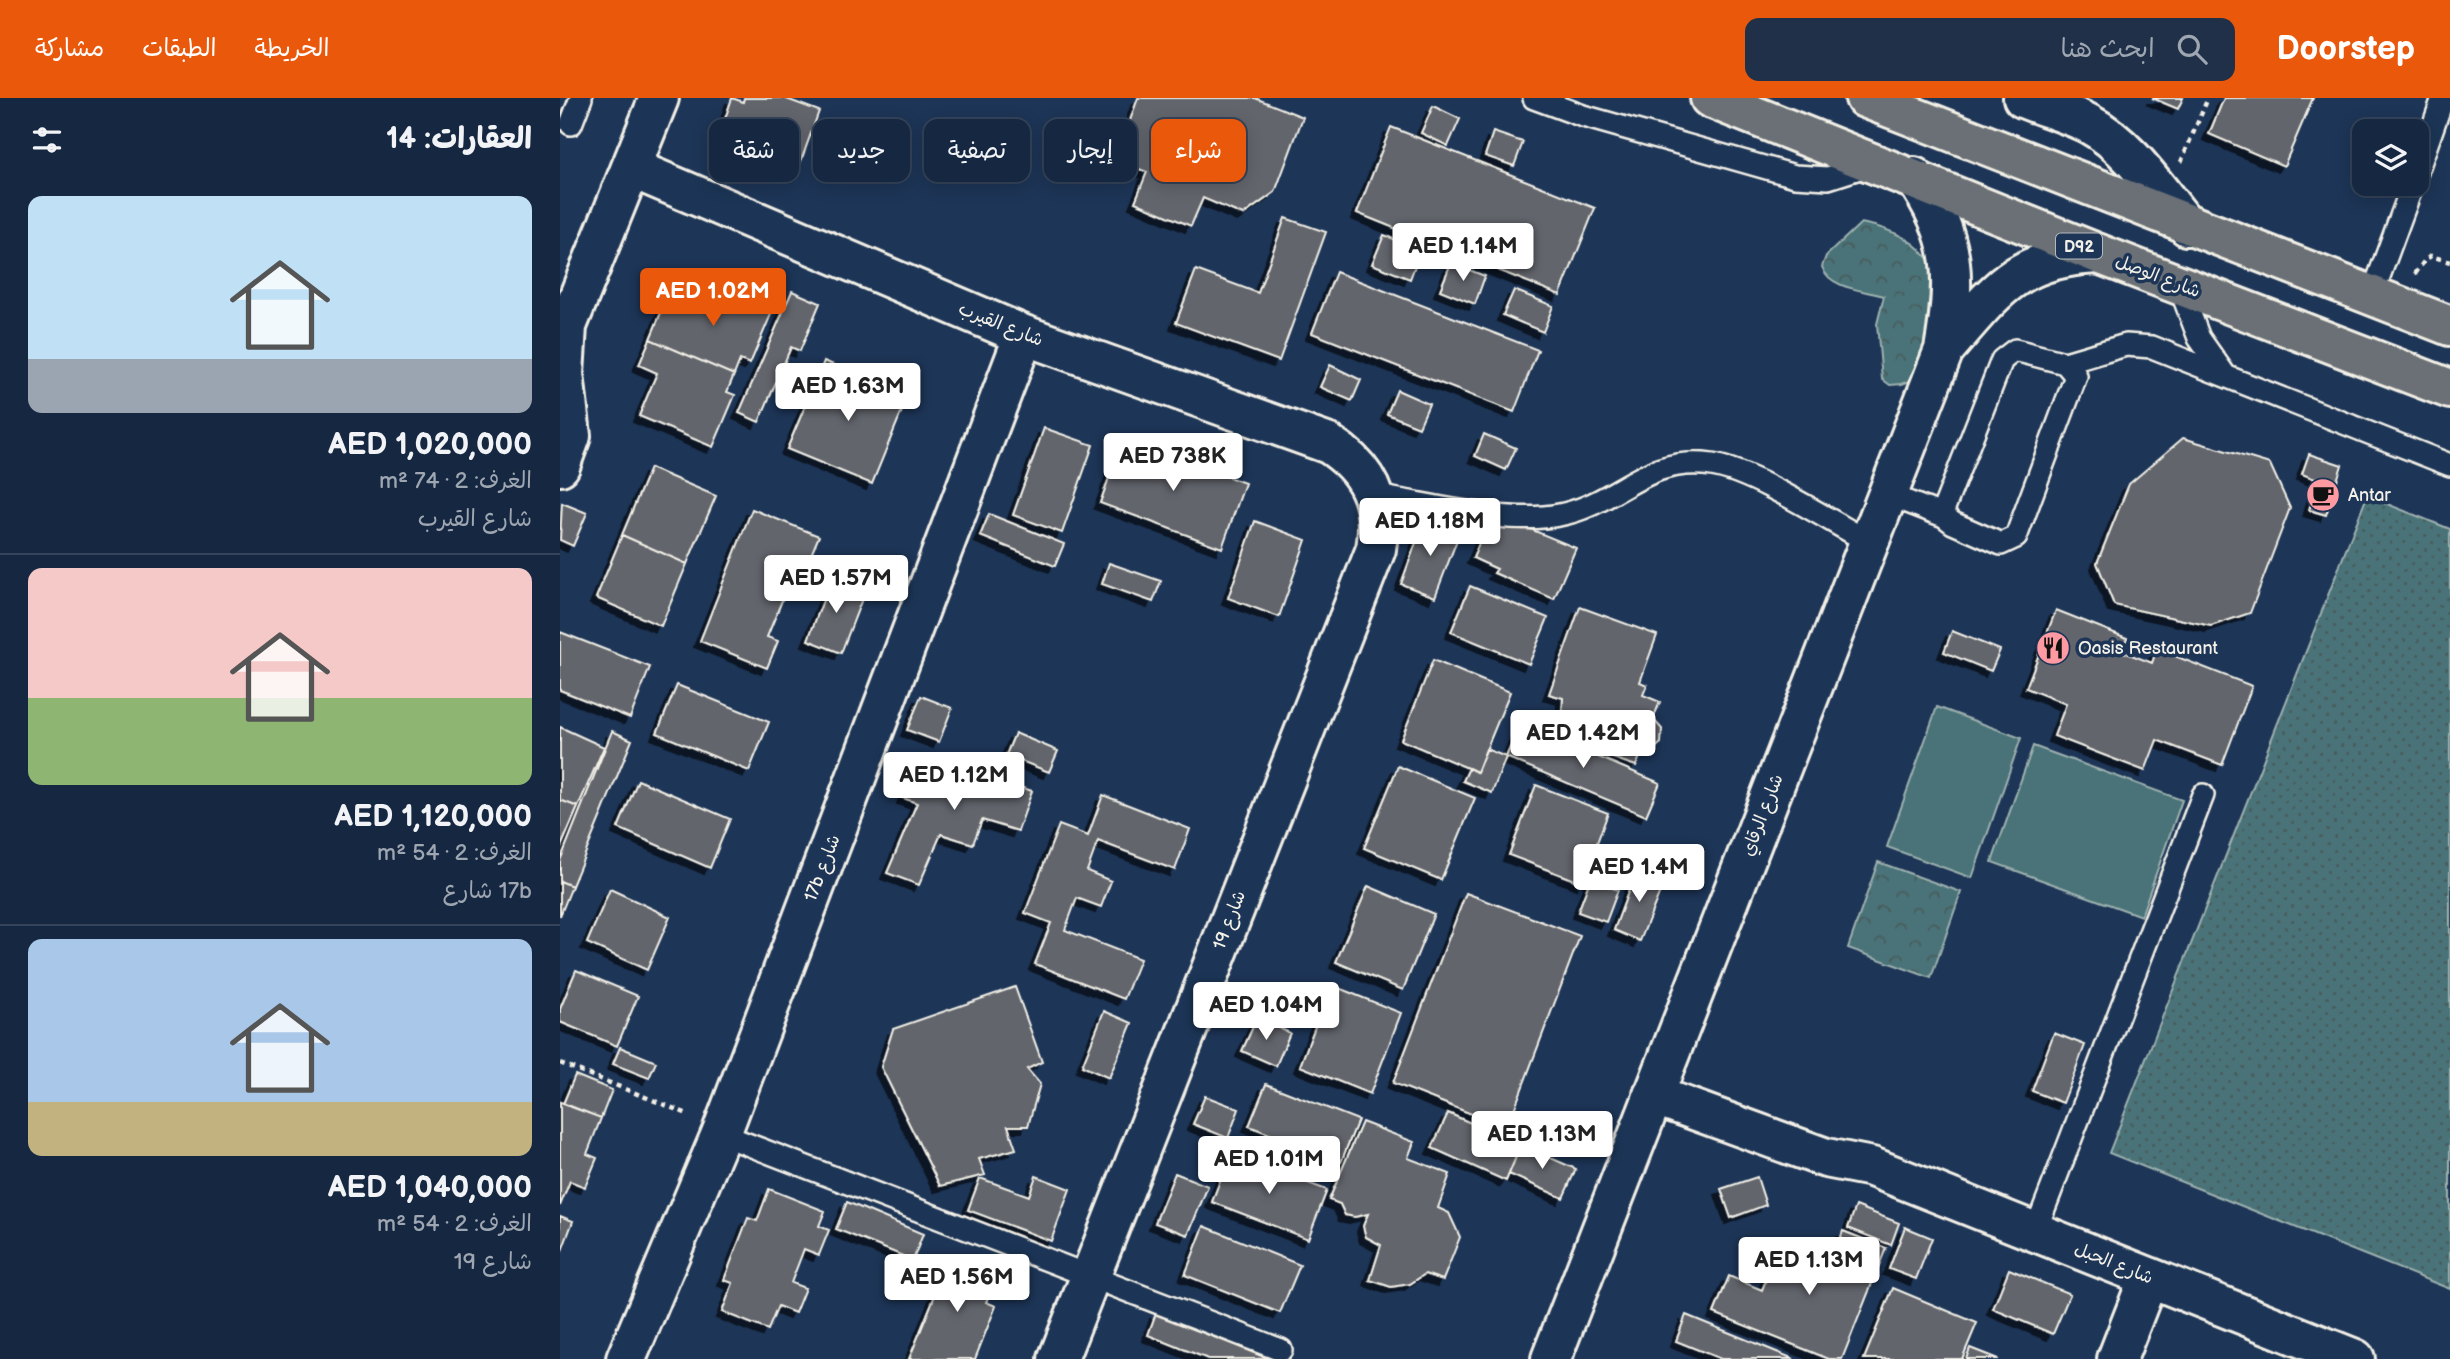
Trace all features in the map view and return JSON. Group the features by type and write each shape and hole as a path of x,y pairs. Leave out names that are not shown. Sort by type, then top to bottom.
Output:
{"main road":[{"name":"شارع الوصل","path":"1710,98 1914,177 2099,254 2450,389"},
{"path":"1865,98 2371,298 2450,326"}],"street":[{"path":"560,466 568,449 571,421 564,382 563,339 659,98"},
{"path":"2022,98 2089,124 2130,156 2187,226"},
{"name":"شارع القيرب","path":"631,168 1024,335 1329,444 1357,465 1371,488"},
{"name":"شارع الرقاي","path":"1551,1359 1944,350 1951,309 1951,262 1939,217 1914,177"},
{"name":"شارع الرقاي","path":"1944,350 1995,290 2018,274 2043,261 2071,255 2099,254"},
{"name":"17b شارع","path":"626,1359 722,1131 1024,335"},
{"name":"شارع 19","path":"1058,1359 1376,549 1379,513 1371,488"},
{"name":"شارع الحبل","path":"1658,1082 1833,1143 1872,1167 2355,1359"},
{"path":"2117,1359 2149,1277"}],"lane":[{"path":"571,124 581,98"},
{"path":"1534,98 1583,117 1795,176 1828,178 1876,163"},
{"path":"2429,138 2443,98"},
{"path":"2371,298 2409,196"},
{"path":"2179,285 2199,338 2227,376"},
{"path":"2064,363 2108,349 2137,345 2152,347 2450,465"},
{"path":"1887,494 1944,516 1996,543 2008,543 2016,537 2075,385 2076,376 2064,363 2015,350 2002,360 1946,502 1944,516"},
{"path":"1371,488 1504,516 1560,515 1586,508 1649,471 1692,463 1736,471 1869,542"},
{"path":"2035,1232 2203,794"},
{"path":"722,1131 1281,1350"}],"path":[{"path":"2147,177 2179,168 2208,98"},
{"path":"560,1063 722,1131"}],"green space":[{"path":"1861,223 1885,229 1917,247 1932,265 1937,277 1936,309 1926,375 1902,384 1890,385 1882,379 1877,324 1884,296 1840,284 1832,280 1822,267 1826,256"},
{"path":"2367,496 2450,529 2450,1289 2109,1153"},
{"path":"1937,707 2021,738 1972,878 1887,847"},
{"path":"2033,746 2182,800 2141,916 1992,862"},
{"path":"1878,862 1961,892 1931,978 1848,948"}],"building":[{"path":"732,98 743,102 744,98 784,98 819,111 816,119 813,119 813,128 799,167 799,119 725,119"},
{"path":"1138,98 1255,98 1303,117 1275,192 1243,215 1203,198 1191,226 1135,202 1147,172 1137,168 1137,119 1131,119"},
{"path":"2152,98 2183,98 2178,109"},
{"path":"2224,98 2313,98 2284,166 2209,134"},
{"path":"1433,106 1460,119 1448,146 1421,133"},
{"path":"1391,127 1595,208 1560,295 1357,213"},
{"path":"1493,132 1523,142 1514,166 1485,156"},
{"path":"1285,218 1326,232 1279,361 1176,323 1196,270 1258,293"},
{"path":"1384,235 1421,250 1410,279 1372,264"},
{"path":"1451,263 1485,276 1475,304 1440,290"},
{"path":"1336,272 1538,350 1514,412 1312,333"},
{"path":"697,280 772,312 750,364 740,360 734,375 650,339 665,303 684,311"},
{"path":"1514,290 1553,306 1543,332 1503,315"},
{"path":"792,291 820,303 800,351 791,347 759,422 739,413"},
{"path":"650,339 734,375 727,392 735,395 713,447 639,416 657,373 639,365"},
{"path":"824,361 908,396 872,484 787,449"},
{"path":"1330,365 1361,380 1352,401 1320,387"},
{"path":"1397,390 1429,404 1419,427 1387,414"},
{"path":"1044,428 1093,445 1062,533 1013,515"},
{"path":"1484,434 1516,448 1506,470 1475,456"},
{"path":"2183,438 2270,464 2290,508 2250,613 2211,626 2114,605 2097,563 2129,484"},
{"path":"1123,439 1245,483 1222,548 1100,503"},
{"name":"Antar","path":"2309,454 2342,465 2326,515 2309,510 2318,480 2302,474"},
{"path":"650,468 716,496 687,564 622,535"},
{"path":"562,503 587,513 573,546 560,540"},
{"path":"752,509 819,536 808,562 799,559 767,637 778,641 767,668 700,641"},
{"path":"989,514 1064,544 1055,566 980,536"},
{"path":"1425,518 1460,532 1435,597 1401,584"},
{"path":"1489,519 1511,528 1513,522 1576,548 1554,599 1494,573 1497,569 1473,558"},
{"path":"1255,521 1306,540 1279,617 1228,598"},
{"path":"622,535 687,564 661,626 596,598"},
{"path":"1109,563 1161,581 1153,602 1102,584"},
{"path":"832,577 865,591 841,653 808,640"},
{"path":"1470,586 1548,618 1529,664 1451,632"},
{"path":"1580,607 1657,635 1640,682 1647,685 1643,695 1660,702 1653,719 1662,729 1661,743 1651,752 1643,750 1636,766 1587,749 1582,730 1569,728 1562,719 1563,698 1549,694"},
{"path":"2056,610 2127,638 2121,651 2152,663 2157,649 2252,686 2222,765 2157,740 2145,771 2054,736 2066,704 2026,688"},
{"path":"1952,631 2000,650 1991,671 1944,652"},
{"path":"560,632 650,667 630,718 560,690"},
{"path":"1433,660 1510,692 1477,772 1401,740"},
{"path":"677,685 769,722 749,771 657,733"},
{"path":"921,696 952,708 939,742 907,730"},
{"path":"1520,724 1660,783 1646,816 1506,757"},
{"path":"560,727 604,747 578,807 560,800"},
{"path":"612,731 632,740 572,886 560,881 560,861"},
{"path":"1015,733 1058,751 1049,772 1006,755"},
{"path":"1486,749 1506,757 1492,793 1463,781 1469,768 1477,772"},
{"path":"956,754 985,757 982,775 1032,791 1018,831 982,820 973,844 941,834 919,885 887,873 917,803 903,798 912,775 930,779 951,769"},
{"path":"1398,766 1475,798 1441,880 1364,848"},
{"path":"638,780 730,819 710,868 618,828"},
{"path":"1536,785 1608,813 1582,883 1509,855"},
{"path":"1103,795 1190,829 1175,870 1098,841 1087,871 1111,881 1101,907 1077,898 1065,930 1140,959 1124,999 1035,964 1051,923 1025,913 1059,825 1088,836"},
{"path":"560,800 578,807 560,849"},
{"path":"1637,868 1665,879 1640,941 1614,930"},
{"path":"1590,880 1618,890 1606,922 1578,912"},
{"path":"560,881 572,886 560,916"},
{"path":"1368,886 1434,914 1403,990 1336,962"},
{"path":"610,889 670,917 647,970 587,943"},
{"path":"1466,893 1580,936 1507,1128 1393,1083"},
{"path":"576,970 638,996 617,1046 560,1022 560,1009"},
{"path":"1331,985 1401,1013 1370,1094 1300,1066"},
{"path":"1015,987 1042,1062 1027,1069 1040,1084 1028,1126 1008,1126 1016,1149 979,1159 985,1175 940,1186 881,1067 893,1029"},
{"path":"1104,1011 1132,1023 1109,1078 1082,1066"},
{"path":"1257,1018 1290,1033 1276,1066 1242,1051"},
{"path":"2054,1033 2085,1045 2063,1103 2032,1091"},
{"path":"620,1047 656,1062 649,1078 613,1064"},
{"path":"575,1075 612,1090 601,1118 563,1104"},
{"path":"1266,1084 1358,1120 1341,1162 1249,1126"},
{"path":"1205,1096 1239,1109 1228,1138 1193,1124"},
{"path":"560,1102 601,1118 587,1154 597,1158 585,1187 570,1181 560,1206"},
{"path":"1448,1113 1521,1145 1506,1181 1432,1148"},
{"path":"1362,1122 1414,1142 1408,1158 1450,1174 1438,1208 1449,1213 1460,1237 1443,1280 1425,1274 1410,1284 1391,1287 1370,1280 1381,1245 1366,1237 1363,1226 1368,1214 1355,1217 1345,1215 1340,1204 1329,1200"},
{"path":"1521,1145 1576,1169 1563,1198 1509,1174"},
{"path":"1230,1154 1327,1190 1308,1239 1212,1202"},
{"path":"1175,1173 1208,1186 1188,1235 1155,1223"},
{"path":"1036,1176 1070,1189 1051,1241 968,1210 980,1178 1029,1196"},
{"path":"1757,1177 1766,1205 1731,1218 1721,1189"},
{"path":"769,1189 825,1211 819,1226 829,1230 819,1255 804,1249 791,1283 805,1288 795,1313 778,1306 768,1330 722,1312 733,1283 724,1280 748,1218 757,1221"},
{"path":"847,1202 923,1234 913,1260 836,1229"},
{"path":"1856,1206 1899,1223 1891,1245 1848,1228"},
{"path":"560,1216 573,1221 560,1256"},
{"path":"1204,1226 1300,1265 1280,1313 1185,1275"},
{"path":"1905,1227 1932,1238 1916,1279 1889,1269"},
{"path":"1843,1231 1886,1248 1842,1359 1829,1359 1714,1313 1729,1276 1762,1290 1776,1256 1800,1265 1810,1241 1836,1251"},
{"path":"951,1256 997,1275 986,1302 996,1306 975,1359 909,1359"},
{"path":"2009,1269 2070,1294 2053,1334 1993,1309"},
{"path":"1893,1288 1977,1323 1962,1359 1864,1359"},
{"path":"1156,1313 1269,1359 1208,1359 1148,1335"},
{"path":"1686,1315 1794,1359 1721,1359 1676,1341"},
{"path":"1970,1348 1998,1359 1966,1359"}],"place":[{"name":"Antar","path":"2323,495"},
{"name":"Oasis Restaurant","path":"2053,648"}]}
